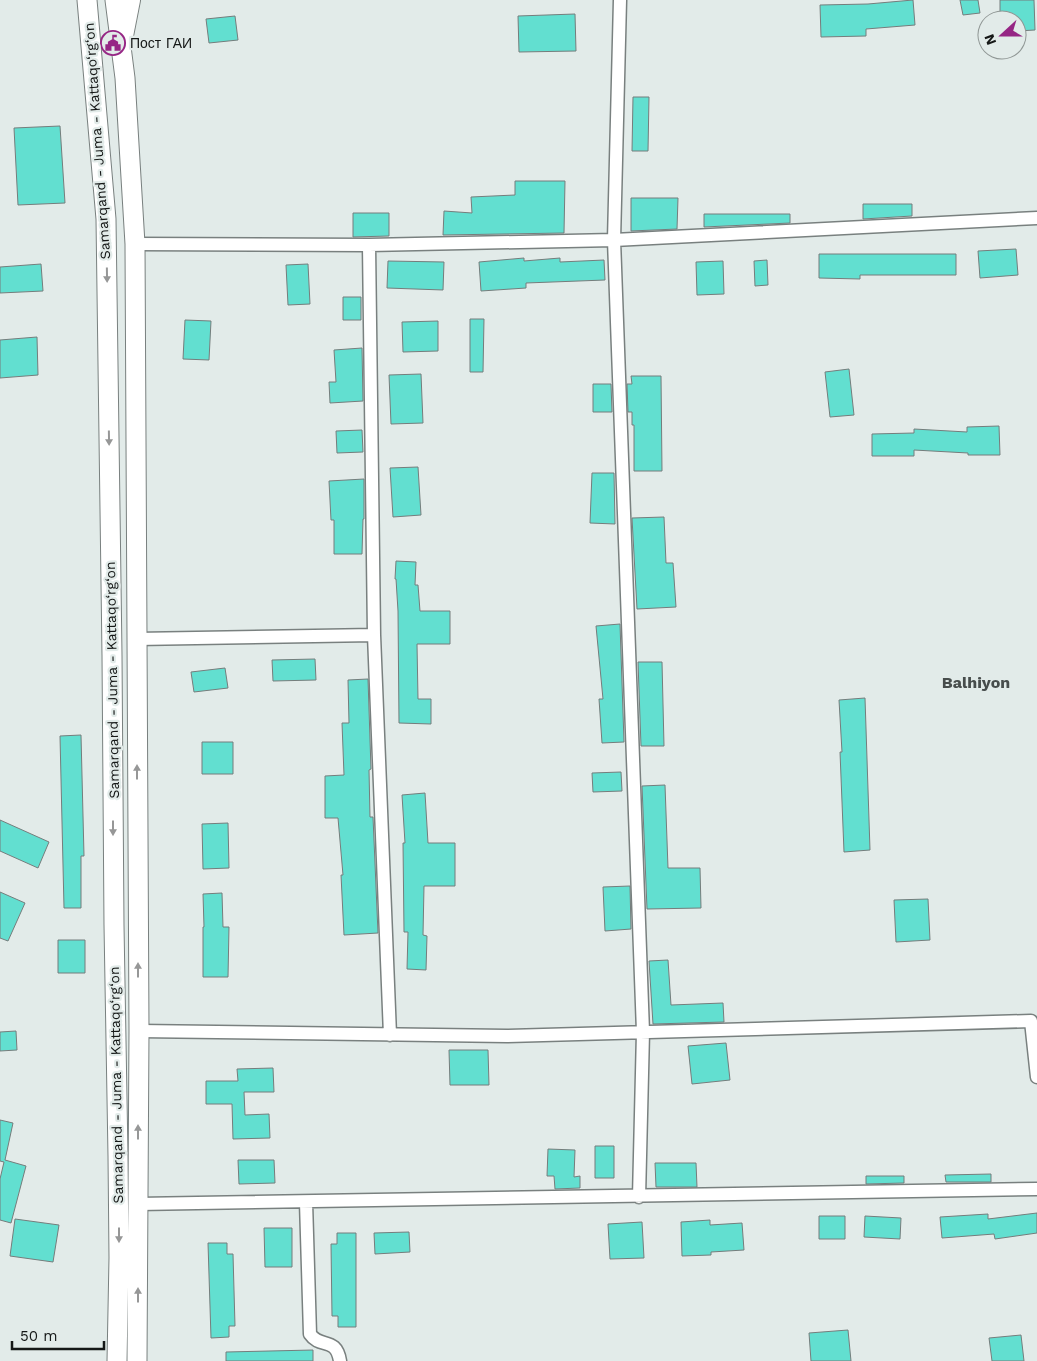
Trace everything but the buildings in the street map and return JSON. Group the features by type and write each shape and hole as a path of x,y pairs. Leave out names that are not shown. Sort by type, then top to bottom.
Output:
{"highway":[{"path":"121,46 130,0"}],"main road":[{"name":"Samarqand - Juma - Kattaqo‘rg‘on","path":"87,0 106,219 119,1258 117,1361"},
{"name":"Samarqand - Juma - Kattaqo‘rg‘on","path":"115,0 125,78 135,244 139,1031 137,1361"}],"street":[{"path":"620,0 614,240 643,1032 638,1197"},
{"path":"135,244 368,245 614,240 1037,218"},
{"path":"368,245 374,635 390,1035"},
{"path":"136,639 374,635"},
{"path":"139,1031 508,1036 1034,1021 1037,1077"},
{"path":"138,1204 1037,1189"},
{"path":"306,1202 310,1334 318,1341 333,1346 338,1352 340,1361"}],"place":[{"name":"Пост ГАИ","path":"113,43"}],"district":[{"name":"Balhiyon","path":"976,682"}]}
